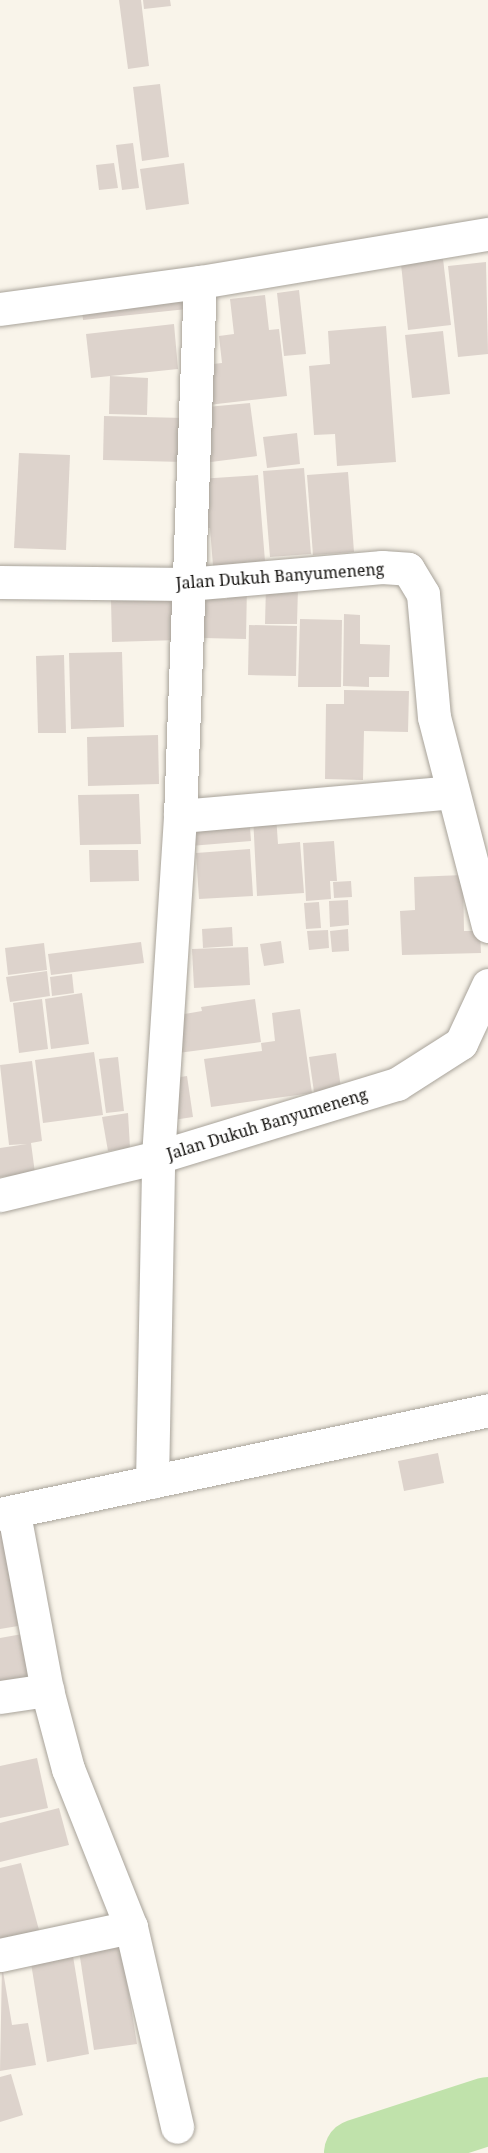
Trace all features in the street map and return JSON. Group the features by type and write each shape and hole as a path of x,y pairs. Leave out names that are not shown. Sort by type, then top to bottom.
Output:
{"street":[{"path":"0,309 200,282 488,234"},
{"path":"152,1482 158,1157 180,816 200,282"},
{"name":"Jalan Dukuh Banyumeneng","path":"0,582 188,584 382,567 408,569 423,594 434,717 488,926"},
{"path":"180,816 452,792"},
{"name":"Jalan Dukuh Banyumeneng","path":"0,1195 158,1157 397,1084 461,1043 488,985"},
{"path":"177,2127 131,1927 68,1769 47,1690 7,1514 488,1410"},
{"path":"0,1697 47,1690"},
{"path":"0,1955 131,1927"}],"building":[{"path":"119,0 141,0 149,66 128,69"},
{"path":"143,0 170,0 171,6 144,9"},
{"path":"160,84 169,157 142,161 133,87"},
{"path":"133,143 139,188 122,190 116,145"},
{"path":"114,163 118,188 99,190 96,165"},
{"path":"184,163 189,204 146,210 140,169"},
{"path":"443,259 451,325 408,330 401,264"},
{"path":"486,262 488,354 458,357 448,266"},
{"path":"185,287 187,309 83,320 81,298"},
{"path":"299,290 306,354 284,356 277,293"},
{"path":"265,295 269,330 279,329 287,396 208,405 204,365 222,363 219,336 234,334 230,299"},
{"path":"174,324 178,369 91,378 86,334"},
{"path":"386,326 396,462 337,466 335,434 314,435 309,366 330,364 328,331"},
{"path":"443,331 450,394 412,398 405,335"},
{"path":"110,376 148,378 147,415 109,414"},
{"path":"250,403 257,456 203,463 196,408"},
{"path":"104,416 184,418 183,462 103,460"},
{"path":"297,433 300,464 267,468 263,437"},
{"path":"19,453 70,455 66,550 14,548"},
{"path":"304,468 311,554 270,557 263,471"},
{"path":"348,472 354,552 313,555 307,475"},
{"path":"258,475 265,561 213,566 210,528 203,528 199,479"},
{"path":"227,585 247,585 246,639 203,638 203,599 227,599"},
{"path":"266,586 298,587 297,624 265,624"},
{"path":"178,598 179,640 112,642 111,600"},
{"path":"344,614 360,615 360,644 390,645 389,677 369,677 369,687 343,686"},
{"path":"300,619 342,620 341,687 298,687"},
{"path":"249,625 297,626 296,676 248,675"},
{"path":"122,652 124,727 71,729 69,653"},
{"path":"64,655 66,733 38,733 36,656"},
{"path":"344,690 409,691 408,732 364,731 363,780 325,779 326,704 344,704"},
{"path":"158,735 159,784 88,786 87,737"},
{"path":"139,794 141,844 80,845 78,795"},
{"path":"249,814 251,841 190,846 188,820"},
{"path":"276,815 278,844 300,842 304,893 257,896 253,816"},
{"path":"334,841 337,881 330,881 331,899 306,901 303,843"},
{"path":"250,849 253,896 199,899 196,853"},
{"path":"89,850 138,850 139,881 90,882"},
{"path":"463,875 464,931 480,931 481,953 402,955 400,911 415,910 414,877"},
{"path":"351,881 352,897 334,898 333,882"},
{"path":"348,900 349,925 330,927 329,901"},
{"path":"319,902 321,928 306,929 304,903"},
{"path":"232,927 233,946 203,948 202,929"},
{"path":"348,929 349,951 332,952 330,931"},
{"path":"328,930 329,948 309,950 307,931"},
{"path":"281,941 284,963 264,966 260,944"},
{"path":"141,942 144,963 51,975 48,954"},
{"path":"44,943 47,970 8,975 5,948"},
{"path":"248,947 250,985 194,988 192,949"},
{"path":"47,971 50,996 10,1002 6,977"},
{"path":"72,974 74,993 52,996 50,977"},
{"path":"82,993 89,1044 51,1049 45,999"},
{"path":"42,999 48,1049 19,1053 13,1003"},
{"path":"255,999 261,1042 178,1053 173,1016 202,1011 201,1007"},
{"path":"300,1009 312,1093 211,1107 204,1059 262,1051 261,1043 275,1041 272,1013"},
{"path":"94,1052 103,1115 43,1123 35,1060"},
{"path":"336,1053 341,1088 314,1092 309,1057"},
{"path":"118,1057 124,1111 106,1113 99,1059"},
{"path":"32,1061 42,1141 31,1143 35,1173 0,1177 0,1148 27,1144 9,1145 0,1065"},
{"path":"187,1076 193,1117 173,1120 167,1079"},
{"path":"128,1113 130,1148 108,1151 102,1117"},
{"path":"438,1453 444,1483 404,1491 398,1461"},
{"path":"3,1522 18,1626 0,1629 0,1523"},
{"path":"28,1633 35,1677 0,1683 0,1638"},
{"path":"37,1758 48,1808 0,1818 0,1766"},
{"path":"59,1808 69,1845 0,1862 0,1823"},
{"path":"21,1863 39,1930 0,1940 0,1868"},
{"path":"120,1938 137,2044 94,2050 78,1944"},
{"path":"72,1950 89,2054 47,2062 30,1957"},
{"path":"2,1965 12,2025 28,2023 36,2065 0,2071"},
{"path":"11,2074 23,2115 0,2122 0,2077"}],"waterway":[{"path":"358,2153 488,2111"}]}
